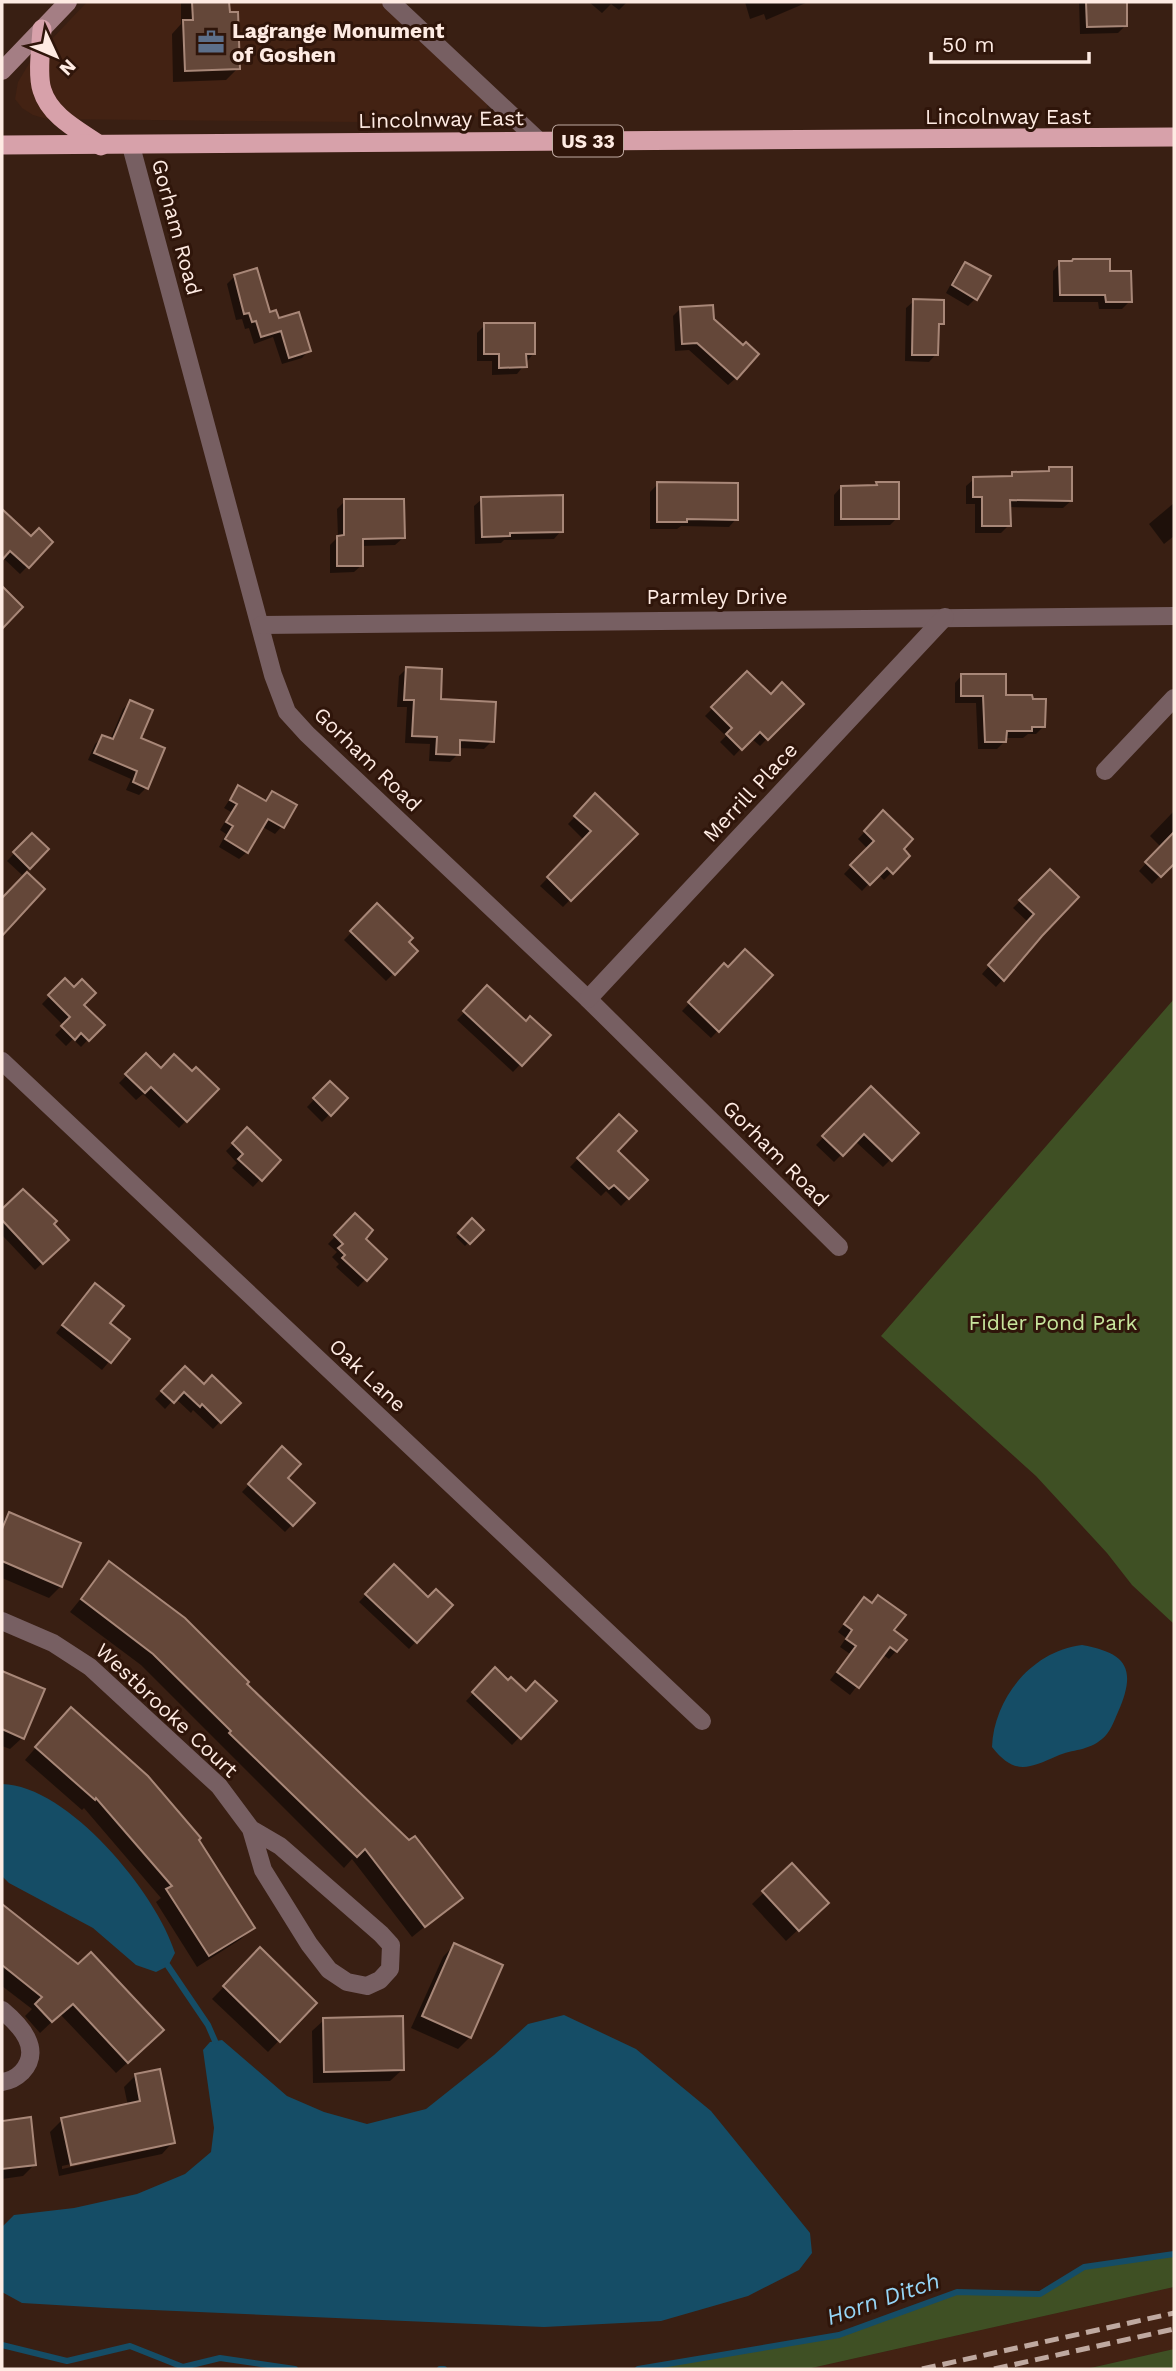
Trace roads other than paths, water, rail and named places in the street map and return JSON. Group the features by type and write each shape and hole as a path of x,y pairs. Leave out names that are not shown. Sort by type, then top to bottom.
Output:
{"highway":[{"path":"42,29 41,88 47,103 63,120 101,146"},
{"name":"Lincolnway East","path":"2,145 1174,137"}],"main road":[{"path":"2,71 68,2"}],"street":[{"path":"391,2 538,141"},
{"name":"Gorham Road","path":"131,146 279,694 287,712 588,999 839,1247"},
{"name":"Parmley Drive","path":"261,625 1174,616"},
{"name":"Merrill Place","path":"588,999 944,617"},
{"path":"1105,771 1174,698"},
{"name":"Oak Lane","path":"2,1061 702,1721"},
{"name":"Westbrooke Court","path":"2,1621 43,1637 90,1667 201,1767 251,1829 263,1870 309,1944 329,1970 347,1982 367,1986 380,1980 390,1969 391,1945 281,1846 251,1829"},
{"path":"2,2010 15,2021 27,2038 31,2057 15,2078 2,2082"}],"water":[{"path":"1082,1645 1097,1648 1118,1658 1127,1674 1124,1697 1110,1730 1091,1746 1038,1764 1022,1767 1007,1762 992,1747 994,1729 1008,1695 1032,1667 1064,1649"},
{"path":"2,1784 28,1789 54,1803 81,1822 106,1847 130,1874 165,1929 175,1953 168,1966 156,1972 136,1965 93,1928 9,1883 2,1876"},
{"path":"564,2015 636,2049 711,2111 810,2233 812,2253 799,2270 748,2296 661,2321 544,2327 22,2303 2,2292 2,2227 14,2215 74,2208 137,2194 185,2174 211,2152 214,2128 203,2050 210,2042 222,2040 287,2096 324,2112 367,2124 426,2109 528,2024"}],"waterway":[{"path":"168,1966 208,2025 215,2041"},
{"name":"Horn Ditch","path":"638,2369 839,2335 957,2292 1040,2294 1084,2267 1174,2254"},
{"name":"Horn Ditch","path":"2,2345 67,2361 130,2346 183,2367 220,2358 295,2369"}],"railway":[{"path":"922,2369 1174,2313"},
{"path":"994,2369 1174,2329"}],"place":[{"name":"Lagrange Monument of Goshen","path":"211,42"}],"park label":[{"name":"Fidler Pond Park","path":"1053,1322"}]}
